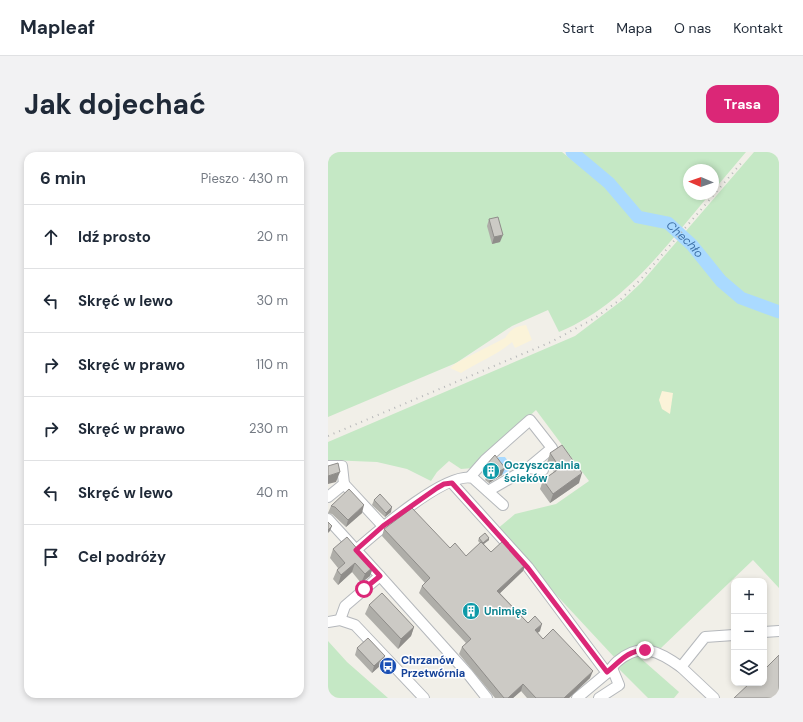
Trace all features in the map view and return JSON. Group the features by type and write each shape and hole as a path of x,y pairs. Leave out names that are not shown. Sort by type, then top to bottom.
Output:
{"street":[{"path":"470,477 485,460 530,420 552,448 528,468 488,491"},
{"path":"328,466 342,466 344,484 383,526"},
{"path":"528,468 543,470"},
{"path":"356,550 383,526 444,484 452,483 459,478 474,478 503,504"},
{"path":"452,483 528,568 609,670 619,685 599,698"},
{"path":"328,497 344,484"},
{"path":"328,519 468,674 486,698"},
{"path":"340,620 345,606 380,576"},
{"path":"328,622 340,620 355,625 424,698"},
{"path":"767,632 779,631"},
{"path":"681,667 705,637 731,635"},
{"path":"577,698 617,661 632,652 645,650 659,652 681,667 714,698"}],"green space":[{"path":"328,152 562,152 647,220 567,152 746,152 719,184 719,164 683,164 683,200 705,200 660,253 624,290 604,306 582,320 559,332 548,310 512,326 456,363 328,417"},
{"path":"754,152 779,152 779,588 753,560 734,578 731,578 731,581 661,648 647,646 636,647 615,658 496,530 515,514 556,504 589,481 536,410 473,468 461,469 449,461 437,472 431,481 407,469 377,462 328,460 328,442 575,336 624,299 641,283 713,200 719,200 719,193"},
{"path":"328,641 347,662 388,698 328,698"},
{"path":"638,656 679,692 674,698 648,698 617,667 632,657"}],"sand":[{"path":"526,325 532,340 515,348 512,342 500,351 461,373 450,368 456,363 505,338 514,328"},
{"path":"662,391 673,393 670,414 662,409 659,400"}],"water":[{"path":"499,457 505,457 510,464 509,471 502,475 492,461"}],"building":[{"path":"498,217 503,235 494,237 489,219"},
{"path":"562,445 582,473 553,494 543,480 560,468 550,453"},
{"path":"495,455 505,468 491,476 488,473 491,471 486,465"},
{"path":"338,463 340,472 328,476 328,466"},
{"path":"349,489 364,505 348,520 335,507 331,506"},
{"path":"380,494 392,507 386,513 374,500"},
{"name":"Unimięs","path":"412,508 450,548 455,543 466,556 481,542 491,552 504,540 526,564 497,591 528,623 535,616 542,624 535,630 543,639 553,629 593,671 564,698 536,698 523,684 508,698 504,698 462,647 471,639 422,586 430,578 384,529"},
{"path":"328,522 332,526 328,530"},
{"path":"485,533 489,538 483,543 479,538"},
{"path":"347,537 373,567 365,574 355,563 341,575 337,570 345,563 333,549"},
{"path":"382,593 414,627 401,639 369,605"},
{"path":"368,638 385,656 374,666 357,648"},
{"path":"779,655 779,698 734,698 747,686 767,686 767,667"}],"waterway":[{"name":"Chechło","path":"572,152 609,183 638,217 668,223 692,245 721,281 741,298 779,312"},
{"name":"Chechło","path":"633,218 637,214"}],"railway":[{"path":"328,436 551,342 595,318 621,299 641,279 743,161"}],"place":[{"name":"Oczyszczalnia ścieków","path":"491,471"},
{"name":"Unimięs","path":"471,611"},
{"name":"Chrzanów Przetwórnia","path":"388,666"}],"route":[{"path":"364,589 380,576 356,550 383,526 437,488 444,484 452,483 528,568 607,672 617,661 632,652 645,650"}]}
